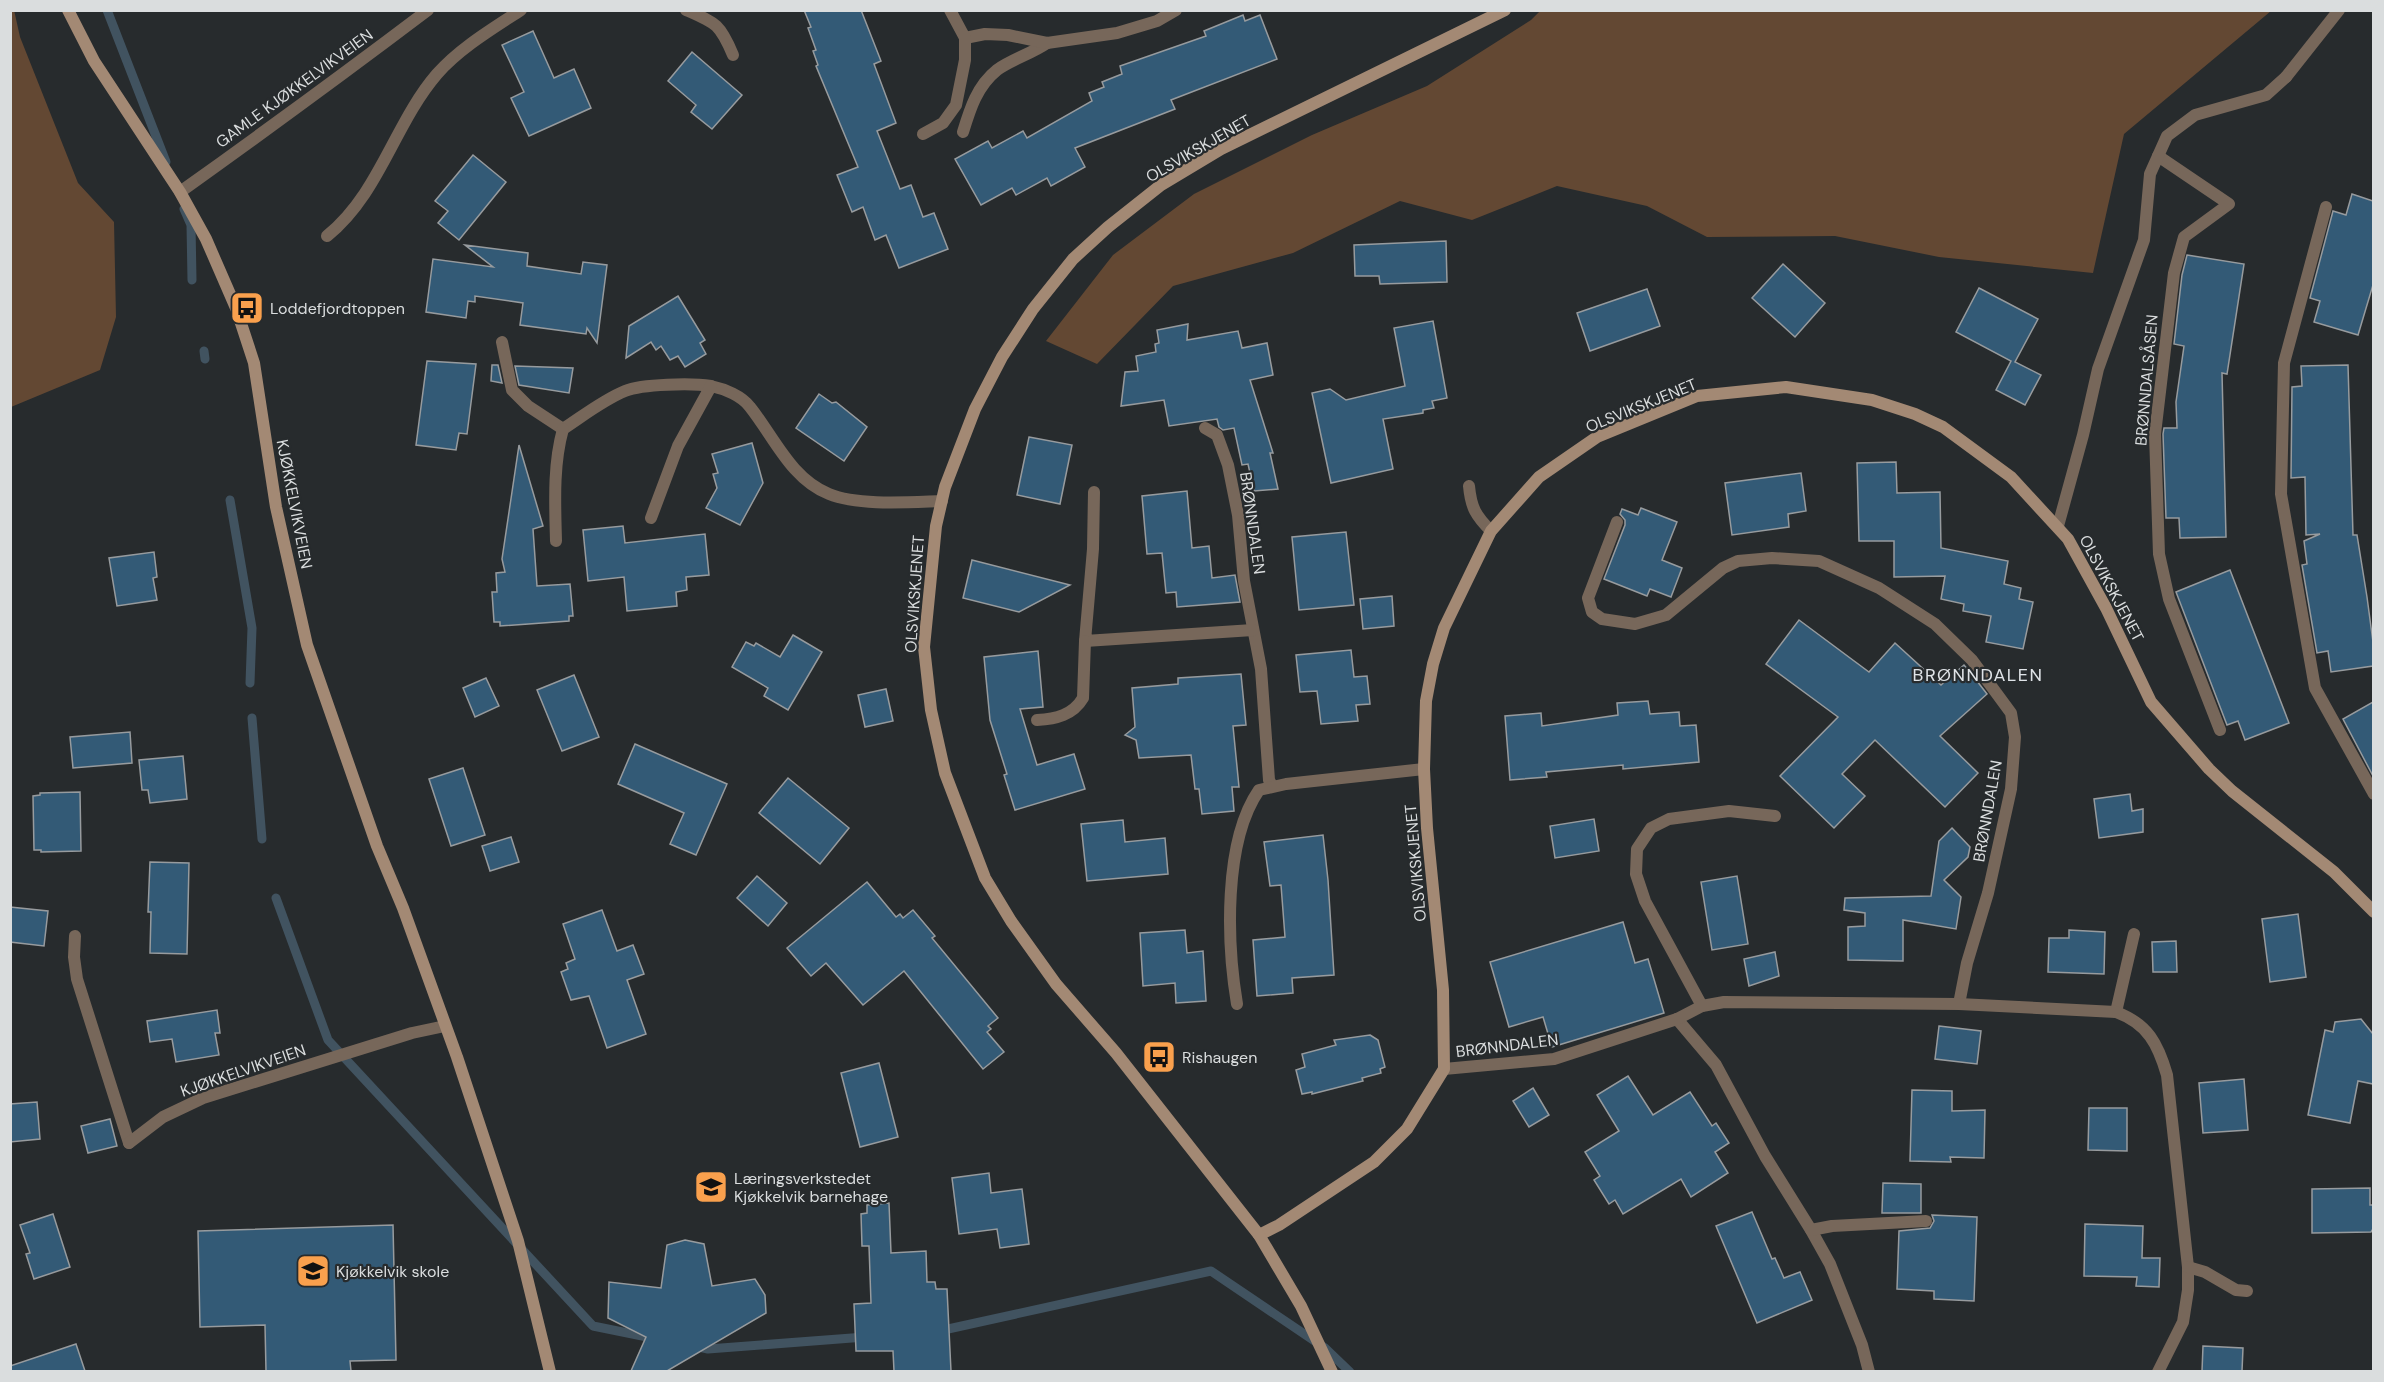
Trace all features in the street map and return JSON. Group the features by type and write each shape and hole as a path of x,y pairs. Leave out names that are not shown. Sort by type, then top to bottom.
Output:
{"main road":[{"name":"KJØKKELVIKVEIEN","path":"68,10 94,61 180,192 206,239 236,308 254,363 276,507 307,645 377,846 404,908 457,1057 518,1241 550,1371"},
{"name":"OLSVIKSKJENET","path":"1332,1371 1301,1306 1259,1235 1116,1053 1056,984 1011,921 985,878 945,773 930,700 924,647 936,526 945,487 975,409 1002,357 1033,309 1073,259 1108,227 1161,185 1221,149 1505,10"},
{"name":"OLSVIKSKJENET","path":"1444,1069 1443,990 1427,828 1424,769 1426,701 1432,664 1444,628 1491,531 1539,477 1597,437 1697,396 1786,387 1872,400 1915,414 1943,427 2011,477 2068,539 2106,608 2151,702 2209,769 2232,791 2334,872 2373,912"},
{"path":"1259,1235 1279,1225 1374,1162 1407,1129 1444,1069"}],"street":[{"name":"GAMLE KJØKKELVIKVEIEN","path":"180,192 428,10"},
{"path":"327,236 350,216 372,183 420,97 438,73 481,36 521,10"},
{"path":"686,10 713,22 723,32 733,55"},
{"path":"923,134 942,123 956,105 965,60 965,38 950,10"},
{"path":"965,38 985,34 1008,35 1047,43 1117,33 1157,21 1176,10"},
{"name":"BRØNNDALSÅSEN","path":"2058,526 2098,369 2144,240 2150,174 2167,136 2195,115 2266,94 2286,77 2339,10"},
{"path":"963,132 974,97 997,70 1047,43"},
{"name":"BRØNNDALSÅSEN","path":"2158,156 2229,204 2184,237 2174,273 2155,434 2159,554 2164,577 2169,599 2220,730"},
{"path":"2326,207 2284,363 2281,494 2315,688 2373,794"},
{"path":"502,342 512,390 528,406 563,429"},
{"path":"556,541 557,460 563,429 627,390 660,385 711,386 740,397 750,406 784,457 813,484 830,494 873,502 942,501"},
{"path":"651,518 678,446 711,386"},
{"name":"BRØNNDALEN","path":"1205,428 1216,435 1228,465 1238,515 1244,581 1261,669 1269,780 1272,786"},
{"path":"1469,486 1471,506 1491,531"},
{"path":"1038,720 1059,719 1079,706 1083,698 1093,549 1094,492"},
{"name":"BRØNNDALEN","path":"1617,522 1588,598 1592,612 1602,619 1635,624 1666,615 1723,568 1738,561 1772,558 1819,561 1879,588 1935,624 1972,660 2011,713 2015,737 2011,789 1988,893 1967,963 1959,1004"},
{"path":"1085,642 1253,630"},
{"path":"1237,1004 1232,977 1229,909 1238,840 1251,801 1259,790 1272,786 1424,769"},
{"path":"1702,1006 1645,901 1636,874 1637,849 1651,828 1669,819 1729,811 1775,816"},
{"path":"2116,1012 2134,934"},
{"name":"KJØKKELVIKVEIEN","path":"75,936 74,957 77,979 129,1143 163,1117 203,1098 412,1033 445,1026"},
{"name":"BRØNNDALEN","path":"1444,1069 1554,1059 1677,1019 1702,1006 1724,1002 1959,1004 2116,1012 2133,1018 2145,1029 2160,1050 2167,1075 2188,1267 2188,1290 2183,1322 2158,1371"},
{"path":"1677,1019 1716,1065 1764,1156 1830,1264 1862,1345 1869,1371"},
{"path":"1811,1230 1926,1221"},
{"path":"2188,1267 2205,1272 2236,1290 2247,1291"}],"shaded area":[{"path":"14,10 20,37 78,183 114,222 116,317 100,370 11,407 10,11"},
{"path":"1541,10 2271,11 2124,134 2093,273 1939,257 1835,236 1707,237 1647,206 1557,186 1472,220 1400,201 1293,253 1173,286 1097,364 1046,341 1113,255 1194,194 1312,135 1427,86 1531,20"}],"building":[{"path":"804,10 861,10 881,61 874,64 896,123 877,131 900,189 911,185 923,217 934,213 948,249 899,268 886,235 875,240 863,207 852,212 837,175 858,167 816,66 818,65 813,51 816,50 808,28 811,27"},
{"path":"1243,15 1245,21 1260,15 1277,59 1171,100 1175,109 1075,148 1085,167 1051,186 1047,178 1016,195 1012,188 981,205 955,159 988,141 992,148 1023,131 1027,138 1092,101 1089,93 1104,87 1102,82 1122,74 1120,66 1206,36 1204,31"},
{"path":"533,31 554,78 574,69 591,108 529,136 511,98 524,92 502,45"},
{"path":"692,52 742,95 712,129 691,112 696,105 668,81"},
{"path":"473,155 506,182 459,240 438,223 448,211 435,201"},
{"path":"2352,194 2373,201 2373,285 2358,335 2314,322 2320,301 2310,298 2333,211 2346,215"},
{"path":"1446,241 1447,282 1380,284 1379,276 1355,276 1354,245"},
{"path":"465,245 528,253 527,266 581,274 583,262 607,265 597,343 587,328 586,334 520,325 523,303 475,296 475,302 468,301 466,318 426,312 433,259 493,267"},
{"path":"2187,255 2244,264 2227,374 2222,373 2226,537 2180,538 2179,518 2166,518 2163,434 2164,428 2177,428 2176,402 2184,346 2174,344 2182,275"},
{"path":"1783,264 1825,303 1795,337 1752,298"},
{"path":"1979,288 2038,319 2015,362 2041,375 2025,405 1996,390 2011,361 1956,332"},
{"path":"1647,289 1660,326 1590,351 1577,313"},
{"path":"678,296 705,340 700,343 706,354 685,367 678,356 670,360 661,346 656,350 651,342 626,358 629,326"},
{"path":"1433,321 1447,398 1432,401 1434,408 1423,410 1423,413 1383,419 1393,469 1331,483 1312,393 1330,389 1346,400 1405,386 1394,328"},
{"path":"1188,324 1187,340 1238,331 1242,348 1267,343 1273,375 1250,380 1273,453 1270,453 1278,489 1254,491 1248,464 1242,465 1234,428 1223,430 1219,427 1217,419 1169,426 1164,400 1121,406 1125,372 1138,371 1136,356 1156,352 1155,344 1159,343 1157,330"},
{"path":"427,361 476,364 467,434 459,433 456,450 416,445"},
{"path":"492,365 498,365 502,383 491,381"},
{"path":"2348,365 2353,535 2357,535 2367,597 2373,642 2373,666 2331,672 2328,651 2317,653 2302,565 2307,564 2304,541 2320,534 2306,535 2305,477 2291,478 2292,387 2302,386 2301,366"},
{"path":"515,366 573,368 569,393 519,385"},
{"path":"819,394 832,403 836,402 867,427 844,461 796,428"},
{"path":"1029,437 1072,445 1060,504 1017,495"},
{"path":"752,443 763,483 740,525 706,508 717,488 713,474 718,473 712,454"},
{"path":"519,445 543,526 533,529 537,586 570,584 573,616 569,616 569,621 500,626 500,622 494,622 492,592 497,592 496,573 505,572 502,559"},
{"path":"1896,462 1897,493 1940,492 1941,548 2008,561 2004,584 2021,588 2019,599 2033,602 2023,649 1986,642 1991,616 1963,611 1964,604 1941,599 1945,576 1894,577 1894,541 1859,541 1857,463"},
{"path":"1801,473 1806,511 1788,514 1789,527 1732,535 1725,483"},
{"path":"1187,491 1192,548 1209,546 1212,578 1235,575 1240,602 1177,607 1176,592 1166,593 1162,553 1147,554 1142,496"},
{"path":"1641,508 1677,522 1662,560 1682,568 1671,597 1650,589 1647,596 1604,579 1625,525 1625,520 1620,514 1622,509 1638,515"},
{"path":"623,526 625,543 705,534 709,575 686,577 687,590 676,592 677,606 627,611 624,577 588,581 583,530"},
{"path":"1346,532 1354,605 1299,610 1292,537"},
{"path":"154,552 157,577 153,578 157,600 117,606 109,558"},
{"path":"972,560 1070,585 1019,612 963,598"},
{"path":"2230,570 2289,723 2245,740 2238,721 2227,725 2176,592"},
{"path":"1392,596 1394,626 1363,629 1360,599"},
{"path":"1799,620 1869,672 1895,643 1941,685 1964,665 1970,672 1987,694 1940,736 1978,773 1945,807 1875,740 1842,774 1865,796 1834,828 1780,776 1838,717 1766,664"},
{"path":"793,635 822,652 788,710 764,696 768,688 732,667 746,642 754,646 756,643 780,657"},
{"path":"1351,650 1354,677 1367,676 1370,704 1356,705 1358,721 1321,724 1317,691 1300,692 1296,655"},
{"path":"1038,651 1043,707 1020,709 1037,765 1074,754 1085,789 1015,810 1004,775 1007,774 990,720 984,657"},
{"path":"1241,674 1246,725 1233,726 1239,787 1232,787 1234,811 1202,814 1199,789 1195,789 1191,755 1139,758 1136,740 1125,735 1135,727 1132,688 1178,684 1178,678"},
{"path":"574,675 599,737 562,751 537,690"},
{"path":"486,678 499,706 475,717 463,688"},
{"path":"886,689 893,721 865,727 858,695"},
{"path":"1648,701 1650,714 1679,712 1680,726 1696,725 1699,762 1623,769 1623,765 1546,772 1547,777 1510,780 1505,716 1541,713 1542,726 1618,715 1617,703"},
{"path":"2373,702 2373,776 2343,719"},
{"path":"130,732 132,763 73,768 70,737"},
{"path":"635,744 727,784 696,855 670,844 684,813 618,784"},
{"path":"183,756 187,799 150,803 148,790 142,790 139,760"},
{"path":"463,768 485,835 451,846 429,779"},
{"path":"788,778 849,828 820,864 759,813"},
{"path":"80,792 81,851 41,852 41,850 34,850 33,796 40,795 40,793"},
{"path":"2130,794 2132,811 2143,809 2143,832 2099,838 2094,799"},
{"path":"1594,819 1599,851 1555,858 1550,826"},
{"path":"1123,820 1125,842 1165,838 1168,874 1087,881 1081,824"},
{"path":"1952,828 1970,847 1968,857 1944,880 1961,897 1956,929 1903,920 1903,961 1848,960 1848,927 1865,926 1865,913 1844,910 1845,898 1931,896 1939,841"},
{"path":"1323,835 1334,975 1292,978 1293,993 1257,996 1253,940 1285,937 1281,885 1270,886 1264,842"},
{"path":"511,837 519,862 490,871 482,846"},
{"path":"150,862 189,863 187,954 150,953 151,912 148,912"},
{"path":"757,876 787,903 768,926 737,898"},
{"path":"1737,876 1748,944 1712,950 1701,882"},
{"path":"867,882 896,917 900,914 903,918 913,910 935,936 932,938 998,1018 988,1026 991,1029 987,1032 1004,1052 983,1069 904,971 863,1005 826,963 811,976 787,948"},
{"path":"10,907 48,911 44,946 10,942"},
{"path":"602,910 617,951 633,945 644,974 627,980 646,1034 607,1048 589,996 571,1000 561,972 568,969 566,963 575,959 563,924"},
{"path":"2298,914 2306,977 2270,982 2262,919"},
{"path":"1623,922 1635,963 1648,959 1664,1013 1552,1047 1543,1017 1509,1027 1490,962"},
{"path":"1185,930 1187,953 1203,951 1206,1001 1176,1003 1175,983 1143,986 1140,933"},
{"path":"2069,930 2105,932 2104,974 2048,972 2049,938 2069,938"},
{"path":"2176,941 2177,972 2153,972 2152,942"},
{"path":"1775,952 1779,976 1749,986 1744,959"},
{"path":"217,1010 220,1033 215,1033 219,1055 176,1062 172,1039 150,1042 147,1021"},
{"path":"2361,1019 2373,1034 2373,1084 2358,1081 2350,1123 2308,1115 2325,1030 2333,1032 2335,1022"},
{"path":"1939,1026 1981,1031 1977,1064 1935,1059"},
{"path":"1370,1035 1378,1040 1385,1067 1380,1069 1381,1073 1362,1078 1363,1081 1312,1094 1312,1092 1302,1094 1296,1070 1305,1067 1302,1054 1336,1045 1334,1040"},
{"path":"879,1063 898,1137 860,1147 841,1073"},
{"path":"1628,1076 1653,1115 1690,1092 1712,1126 1716,1123 1729,1143 1715,1152 1728,1173 1691,1197 1681,1179 1623,1214 1615,1200 1609,1204 1594,1180 1600,1176 1585,1152 1619,1131 1597,1095"},
{"path":"2244,1079 2248,1130 2203,1133 2199,1083"},
{"path":"1533,1088 1549,1115 1529,1127 1513,1101"},
{"path":"1912,1090 1952,1091 1952,1111 1985,1110 1984,1158 1950,1157 1951,1162 1910,1161"},
{"path":"37,1102 40,1139 10,1142 10,1104"},
{"path":"2089,1108 2127,1108 2127,1151 2088,1150"},
{"path":"110,1119 117,1146 88,1153 81,1126"},
{"path":"989,1173 991,1193 1022,1189 1029,1244 1000,1248 997,1229 959,1234 952,1178"},
{"path":"1883,1183 1921,1184 1921,1213 1882,1213"},
{"path":"2370,1188 2370,1205 2373,1205 2371,1232 2312,1233 2312,1189"},
{"path":"889,1203 891,1253 926,1251 927,1282 935,1282 936,1289 947,1289 951,1371 894,1371 893,1351 856,1351 854,1304 871,1303 869,1246 862,1246 861,1214 867,1213 867,1205"},
{"path":"1752,1212 1772,1259 1775,1258 1784,1278 1800,1272 1812,1300 1757,1323 1716,1226"},
{"path":"53,1214 70,1267 34,1279 26,1254 30,1253 20,1225"},
{"path":"1932,1215 1977,1217 1974,1301 1934,1299 1934,1291 1897,1289 1899,1231 1930,1228 1934,1221"},
{"path":"2085,1224 2143,1226 2142,1258 2160,1258 2159,1287 2136,1286 2137,1277 2084,1276"},
{"path":"393,1225 396,1360 350,1361 351,1371 266,1371 265,1325 200,1327 198,1231"},
{"path":"685,1240 704,1244 712,1286 755,1279 765,1295 766,1313 667,1371 631,1371 646,1337 608,1318 609,1282 661,1288 667,1245"},
{"path":"76,1344 85,1371 10,1371 10,1366"},
{"path":"2203,1346 2243,1348 2242,1371 2202,1371"}],"waterway":[{"path":"107,10 166,162"},
{"path":"184,209 191,225 192,280"},
{"path":"204,351 205,359"},
{"path":"230,500 252,628 250,683"},
{"path":"252,718 262,839"},
{"path":"276,898 328,1040 593,1326 657,1339"},
{"path":"939,1331 1211,1271 1325,1348 1350,1372"},
{"path":"694,1346 708,1349 865,1337"}],"place":[{"name":"Loddefjordtoppen","path":"247,308"},
{"name":"Rishaugen","path":"1159,1057"},
{"name":"Læringsverkstedet Kjøkkelvik barnehage","path":"711,1187"},
{"name":"Kjøkkelvik skole","path":"313,1271"}],"district":[{"name":"BRØNNDALEN","path":"1978,675"}]}
